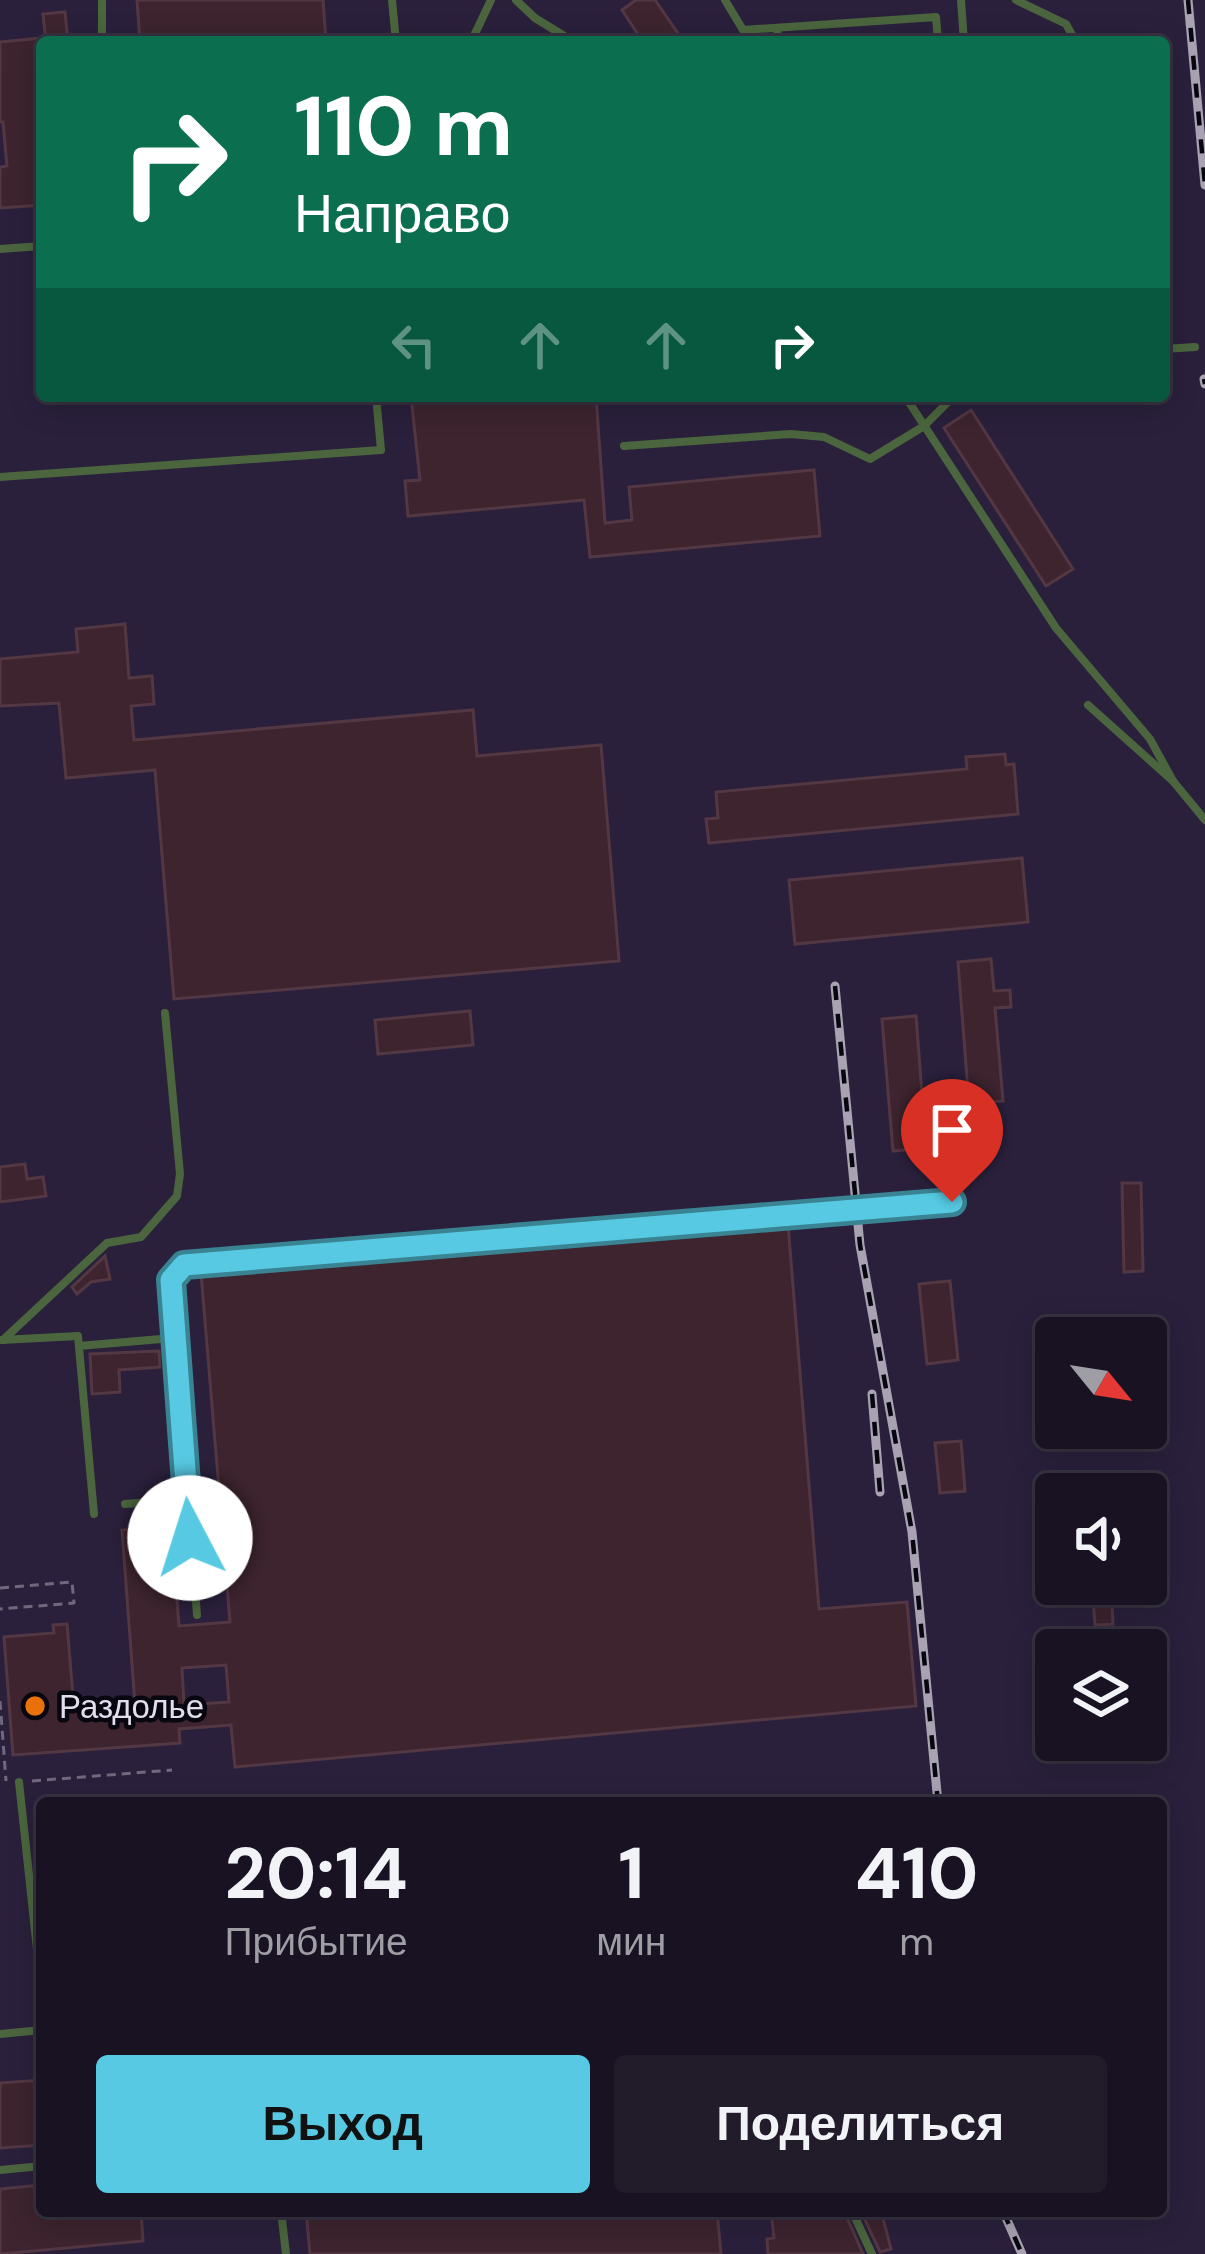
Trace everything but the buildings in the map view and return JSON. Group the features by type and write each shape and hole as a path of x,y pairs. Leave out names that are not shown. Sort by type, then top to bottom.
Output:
{"lane":[{"path":"102,0 103,36"},
{"path":"392,0 395,36"},
{"path":"474,36 490,0"},
{"path":"516,0 564,36"},
{"path":"725,0 743,30 936,17 938,36"},
{"path":"961,0 964,36"},
{"path":"1016,0 1066,23 1073,36"},
{"path":"777,28 778,36"},
{"path":"0,249 36,246"},
{"path":"1170,349 1195,347"},
{"path":"0,478 381,450 377,402"},
{"path":"909,402 1056,628 1150,739 1173,781"},
{"path":"624,446 791,434 824,436 870,459 924,426 948,402"},
{"path":"1088,705 1173,781 1205,820"},
{"path":"1,1340 107,1243 141,1237 177,1196 180,1174 165,1013"},
{"path":"197,1615 171,1280 184,1265 952,1202"},
{"path":"1,1340 78,1336 94,1514"},
{"path":"79,1346 174,1338"},
{"path":"125,1504 187,1499"},
{"path":"20,1782 36,1938"},
{"path":"0,2034 36,2031"},
{"path":"0,2170 36,2167"},
{"path":"282,2217 286,2254"},
{"path":"855,2217 872,2254"}],"path":[{"path":"0,1588 72,1582 74,1604 0,1609"},
{"path":"0,1701 3,1783 172,1770"}],"shaded area":[{"path":"0,0 1205,0 1205,2254 0,2254"}],"railway":[{"path":"1188,0 1205,185"},
{"path":"1204,379 1205,384"},
{"path":"835,986 860,1245 912,1532 937,1797"},
{"path":"872,1394 880,1492"},
{"path":"1006,2217 1022,2254"}],"place":[{"name":"Раздолье","path":"35,1706"}],"route":[{"path":"190,1538 171,1280 184,1265 952,1202"}]}
